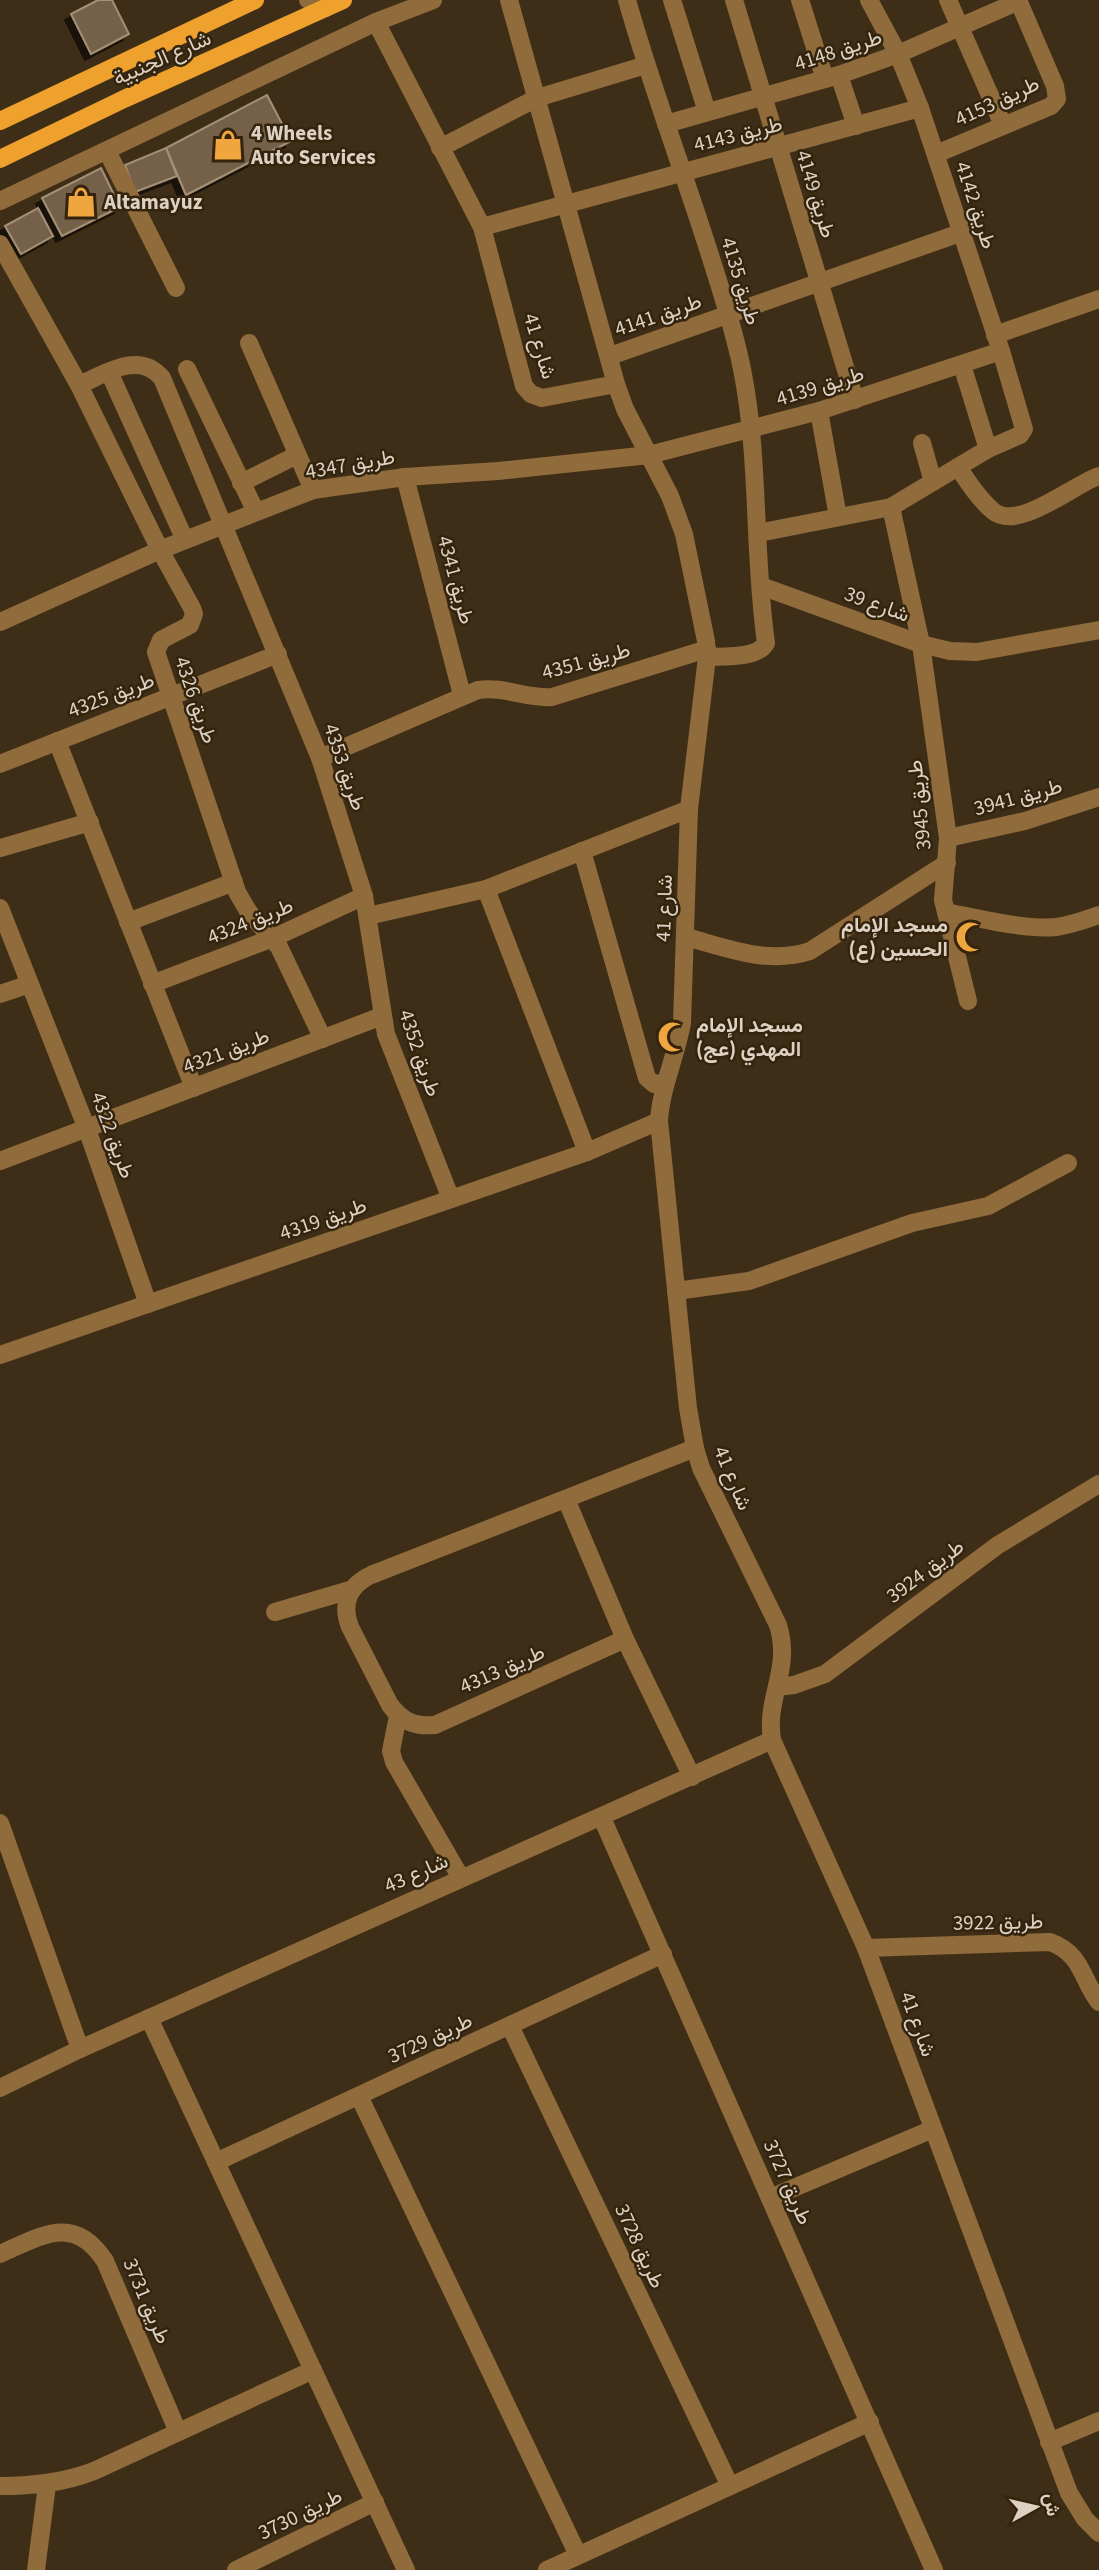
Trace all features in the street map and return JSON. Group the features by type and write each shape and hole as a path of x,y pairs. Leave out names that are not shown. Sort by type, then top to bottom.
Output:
{"main road":[{"name":"شارع الجنبية","path":"0,121 255,0"},
{"name":"شارع الجنبية","path":"0,159 308,5 326,8 344,0"}],"street":[{"path":"0,201 376,22 433,0"},
{"name":"شارع 41","path":"509,0 625,409 670,496 684,534 707,653 689,809 682,1023 676,1053 664,1083 659,1121 688,1408 695,1448 710,1488 778,1625 782,1640 784,1656 770,1717 772,1740 866,1948 1049,2442 1076,2507 1099,2533"},
{"name":"طريق 4135","path":"627,0 729,314 742,369 751,430 761,586"},
{"path":"672,0 707,112"},
{"name":"طريق 4149","path":"734,0 855,400"},
{"path":"800,0 856,126"},
{"name":"طريق 4142","path":"869,0 898,54 920,108 1024,429 1020,435 988,449"},
{"path":"948,0 1003,125"},
{"name":"طريق 4148","path":"666,124 832,77 898,54 1018,1"},
{"name":"طريق 4153","path":"936,154 1051,106 1058,95 1018,1"},
{"name":"شارع 41","path":"376,22 482,227 527,391 542,398 617,384"},
{"path":"440,148 537,98 646,65"},
{"name":"طريق 4143","path":"567,204 920,108"},
{"path":"107,151 176,288"},
{"path":"482,227 567,204"},
{"name":"طريق 4141","path":"610,356 960,233"},
{"name":"طريق 4326","path":"0,244 79,385 194,614 190,625 161,640 156,648 234,882 248,911 273,938 323,1039"},
{"name":"طريق 4139","path":"649,455 819,411 962,365 998,343 1099,299"},
{"path":"250,343 313,490"},
{"name":"طريق 4353","path":"109,372 131,364 140,364 157,371 162,378 320,758 368,916"},
{"path":"758,533 891,507 988,449 962,365"},
{"path":"187,369 256,512"},
{"path":"79,385 109,372 185,540"},
{"path":"819,411 838,517"},
{"path":"922,443 933,482"},
{"path":"241,483 297,455"},
{"name":"طريق 4347","path":"0,622 160,550 313,490 405,477 498,471 649,455"},
{"path":"958,467 995,513 1007,516 1043,508 1099,476"},
{"name":"طريق 4341","path":"405,477 462,695"},
{"name":"طريق 3945","path":"891,507 921,644 948,838 943,886 946,912 968,1001"},
{"path":"707,653 756,652 764,648 766,643 761,586"},
{"name":"شارع 39","path":"761,586 921,644 950,651 977,652 1099,630"},
{"name":"طريق 4351","path":"320,758 462,695 492,688 531,697 552,697 707,653"},
{"name":"طريق 4325","path":"0,764 278,654"},
{"path":"57,741 194,1088"},
{"name":"طريق 3941","path":"948,838 1025,821 1099,797"},
{"path":"368,916 486,889 689,809"},
{"path":"0,848 90,822"},
{"path":"582,851 647,1078 654,1084 664,1083"},
{"path":"686,937 756,955 792,957 810,951 947,863"},
{"name":"طريق 4324","path":"128,922 234,882"},
{"path":"486,889 587,1152"},
{"name":"طريق 4324","path":"152,984 273,938 363,896"},
{"name":"طريق 4322","path":"0,908 87,1129 148,1304"},
{"path":"946,912 1052,927 1069,925 1099,915"},
{"name":"طريق 4352","path":"368,916 382,1016 389,1043 451,1199"},
{"path":"0,995 30,984"},
{"name":"طريق 4321","path":"0,1161 382,1016"},
{"name":"طريق 4319","path":"0,1355 587,1152 659,1121"},
{"path":"676,1291 749,1281 888,1231 988,1206 1068,1163"},
{"path":"461,1878 394,1762 391,1751 398,1716 346,1615 350,1590 359,1580 371,1575 695,1448"},
{"name":"طريق 3924","path":"777,1686 794,1685 825,1674 998,1545 1097,1491"},
{"path":"566,1499 625,1639 692,1777"},
{"path":"275,1612 350,1590"},
{"name":"طريق 4313","path":"398,1716 421,1726 435,1725 625,1639"},
{"name":"شارع 43","path":"0,2088 79,2049 772,1740"},
{"name":"طريق 3727","path":"601,1818 870,2422 930,2569"},
{"path":"0,1823 79,2049"},
{"name":"طريق 3922","path":"866,1948 1050,1942 1072,1954 1099,2003"},
{"name":"طريق 3729","path":"216,2162 663,1955"},
{"path":"149,2018 406,2570"},
{"name":"طريق 3728","path":"510,2026 730,2486"},
{"path":"359,2096 579,2555"},
{"path":"771,2198 933,2129"},
{"name":"طريق 3731","path":"0,2254 51,2232 67,2231 83,2237 96,2247 105,2260 178,2432"},
{"path":"0,2486 47,2485 71,2480 313,2370"},
{"path":"1049,2442 1099,2421"},
{"path":"547,2570 870,2422"},
{"path":"36,2570 47,2485"},
{"name":"طريق 3730","path":"243,2569 374,2502"}],"building":[{"path":"98,0 112,0 129,34 91,54 71,14"},
{"name":"4 Wheels Auto Services","path":"267,95 291,141 186,195 166,148"},
{"path":"166,148 177,176 135,192 125,165"},
{"name":"Altamayuz","path":"101,168 120,207 62,236 42,198"},
{"path":"38,208 53,236 21,254 5,226"}],"place":[{"name":"4 Wheels Auto Services","path":"228,145"},
{"name":"Altamayuz","path":"81,202"},
{"name":"مسجد الإمام الحسين (ع)","path":"971,937"},
{"name":"مسجد الإمام المهدي (عج)","path":"673,1037"}]}
